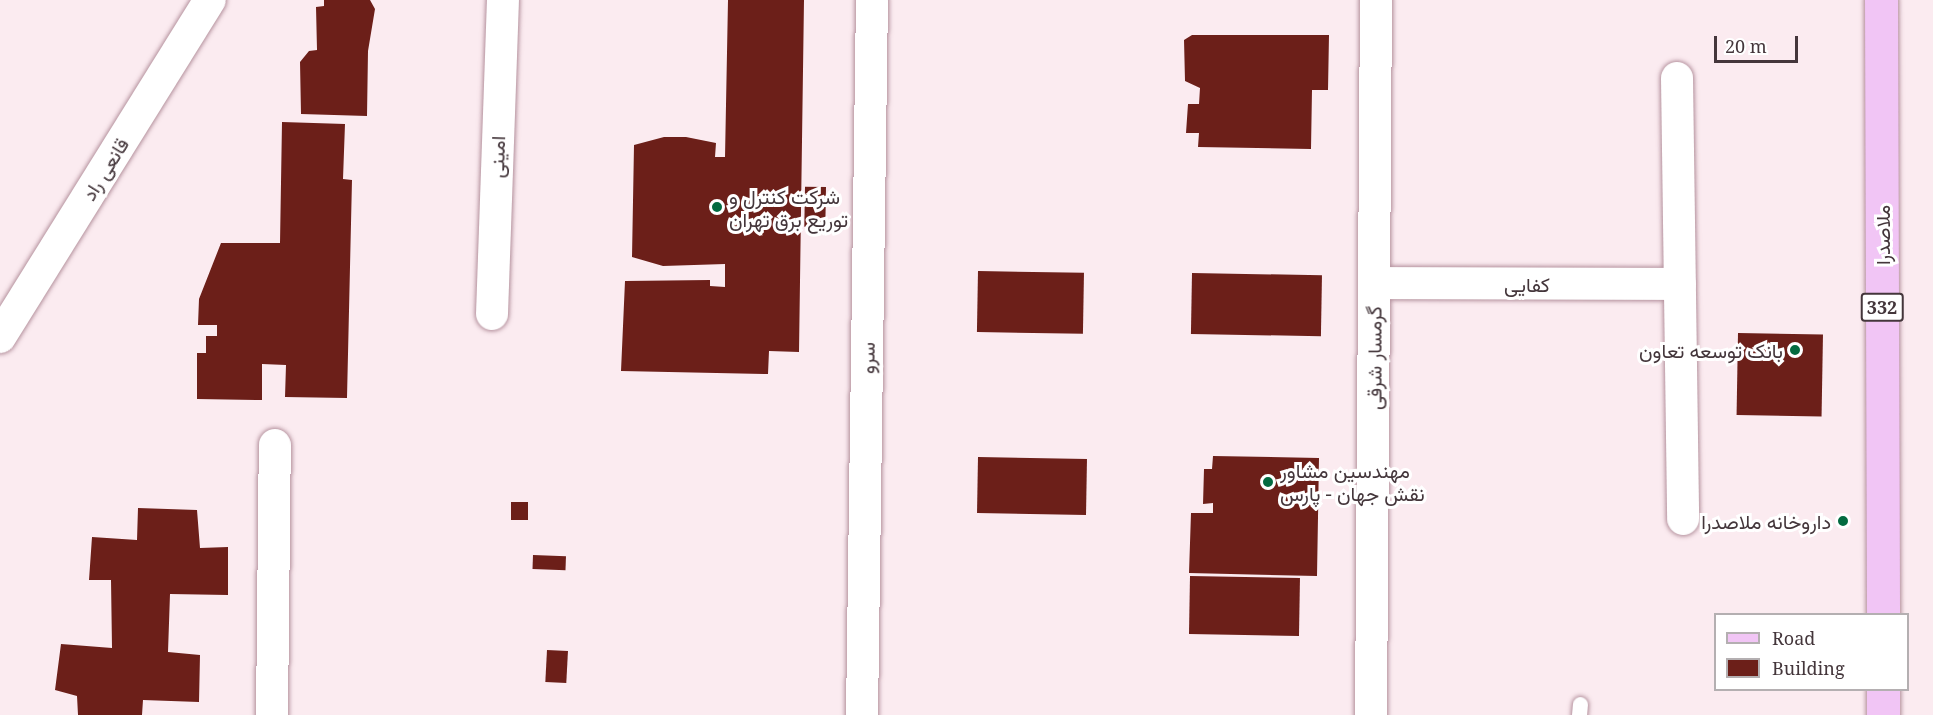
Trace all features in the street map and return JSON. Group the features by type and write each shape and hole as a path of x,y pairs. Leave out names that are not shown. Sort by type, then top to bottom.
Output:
{"main road":[{"name":"ملاصدرا","path":"1881,0 1883,613"},
{"path":"1883,691 1884,715"}],"street":[{"name":"قانعی‌ راد","path":"0,337 210,0"},
{"name":"امینی","path":"492,314 502,0"},
{"name":"سرو","path":"862,715 872,0"},
{"name":"گرمسار شرقی","path":"1371,715 1376,0"},
{"path":"1677,78 1683,519"},
{"name":"کفایی","path":"1374,284 1680,284"},
{"path":"272,715 275,446"}],"building":[{"path":"324,0 370,0 375,9 368,51 367,116 301,114 300,62 309,51 317,50 316,7 324,6"},
{"name":"شرکت کنترل و توریع برق تهران","path":"728,0 804,0 799,352 769,351 768,374 621,371 625,281 710,280 710,286 725,287 725,264 663,266 632,257 634,145 664,137 686,137 716,143 715,157 725,157"},
{"path":"1192,35 1329,35 1328,90 1312,90 1311,149 1198,147 1199,133 1186,133 1188,104 1199,104 1200,88 1185,81 1184,40"},
{"path":"282,122 345,124 343,179 352,180 347,398 285,397 286,365 262,364 262,400 197,399 197,353 206,353 206,336 217,336 217,325 198,325 199,299 221,243 280,243"},
{"path":"805,187 826,187 825,227 804,227"},
{"path":"978,271 1084,273 1083,334 977,332"},
{"path":"1192,273 1322,275 1321,336 1191,334"},
{"path":"1738,333 1823,334 1822,416 1737,415"},
{"path":"1213,456 1319,458 1317,576 1189,573 1191,513 1213,513 1213,503 1203,504 1204,469 1212,469"},
{"path":"978,457 1087,459 1086,515 977,513"},
{"path":"511,502 528,502 528,520 511,520"},
{"path":"138,508 197,510 200,548 228,547 228,595 170,594 168,652 200,655 199,702 143,700 142,715 78,715 77,696 55,690 61,644 112,648 111,580 89,580 92,537 137,540"},
{"path":"533,555 566,556 565,570 533,569"},
{"path":"1190,576 1300,578 1299,636 1189,634"},
{"path":"547,650 568,651 566,683 545,682"}],"place":[{"name":"شرکت کنترل و توریع برق تهران","path":"717,207"},
{"name":"بانک توسعه تعاون","path":"1795,350"},
{"name":"مهندسین مشاور نقش جهان - پارس","path":"1268,482"},
{"name":"داروخانه ملاصدرا","path":"1843,521"}]}
